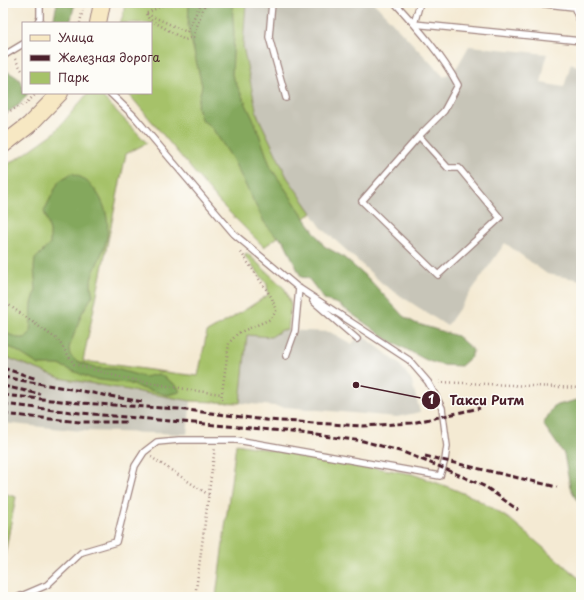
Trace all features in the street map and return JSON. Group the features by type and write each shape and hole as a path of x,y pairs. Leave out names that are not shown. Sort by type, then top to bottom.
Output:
{"street":[{"path":"98,22 102,3"},
{"path":"3,145 29,125 59,94"}],"lane":[{"path":"38,22 40,18 40,3"},
{"path":"272,3 269,37 286,98"},
{"path":"394,3 414,24 451,71 458,85 444,111 419,136 362,201 438,275 500,218 459,168 448,168 419,136"},
{"path":"414,24 420,3"},
{"path":"537,3 573,5 581,23"},
{"path":"414,24 581,41"},
{"path":"3,56 22,45"},
{"path":"111,94 134,116 234,234 299,288 356,339"},
{"path":"286,356 296,331 299,288"},
{"path":"19,597 47,585 82,552 116,542 135,466 144,452 157,442 179,440 238,440 440,476 445,460 447,446 444,416 442,408 428,382 409,360 299,288"}],"path":[{"path":"80,22 84,3"},
{"path":"146,14 167,3"},
{"path":"146,14 149,19 185,40 193,36 204,6 202,3"},
{"path":"146,14 187,32 202,3"},
{"path":"18,64 22,70"},
{"path":"3,114 26,104 36,94"},
{"path":"222,400 229,343 238,333 271,319 276,311 272,298 240,254 234,234"},
{"path":"3,301 58,340 74,364 123,378 222,394"},
{"path":"428,382 581,388"},
{"path":"195,597 215,447"},
{"path":"144,452 209,495"}],"shaded area":[{"path":"246,3 374,3 444,77 457,67 469,46 547,54 541,83 564,87 571,63 581,68 581,280 547,274 505,243 447,326 384,285 321,227 287,177 257,114 243,46"},
{"path":"282,330 330,332 352,344 361,334 398,363 405,371 412,382 420,412 397,417 240,403 247,335 271,337"},
{"path":"3,356 60,378 191,401 187,434 82,431 3,423"}],"green space":[{"path":"57,3 75,3 70,22 53,22"},
{"path":"125,3 246,3 243,46 257,114 287,177 312,213 264,247 220,203 129,94 152,94 152,22 120,22"},
{"path":"189,3 232,3 234,34 232,75 255,123 271,168 324,246 342,256 369,279 403,316 415,323 457,336 473,350 471,357 461,366 442,365 428,361 387,339 338,304 325,300 308,278 301,277 284,241 273,233 264,222 232,158 212,128 201,119 197,106 202,86 188,26"},
{"path":"6,71 19,79 22,84 22,94 27,95 19,105 3,115 3,72"},
{"path":"87,94 100,94 147,143 126,154 83,361 198,376 207,332 268,295 267,284 244,255 247,253 285,289 291,305 288,330 282,330 271,337 247,335 240,403 191,401 60,378 3,356 3,167 54,133"},
{"path":"72,173 82,178 97,193 102,202 108,223 105,245 91,279 93,295 82,313 69,348 70,355 75,360 95,368 116,369 144,377 159,374 177,386 180,392 167,395 128,383 92,379 59,365 39,365 12,348 3,347 3,332 18,338 25,338 30,333 32,304 36,289 34,268 35,259 50,244 50,231 44,211 59,181"},
{"path":"581,399 579,424 581,429 581,508 570,487 564,454 543,424 554,406"},
{"path":"236,444 412,474 475,498 511,520 581,580 581,597 216,597"},
{"path":"3,493 16,497 3,564"}],"railway":[{"path":"3,368 37,379"},
{"path":"3,377 143,402"},
{"path":"3,386 40,394"},
{"path":"3,395 80,403 179,409 266,420 362,426 412,423 480,408"},
{"path":"3,404 80,413 284,431 363,441 403,452 486,487 518,510"},
{"path":"3,414 80,422 126,422"},
{"path":"425,456 557,487"}],"place":[{"name":"Такси Ритм","path":"356,385"}]}
